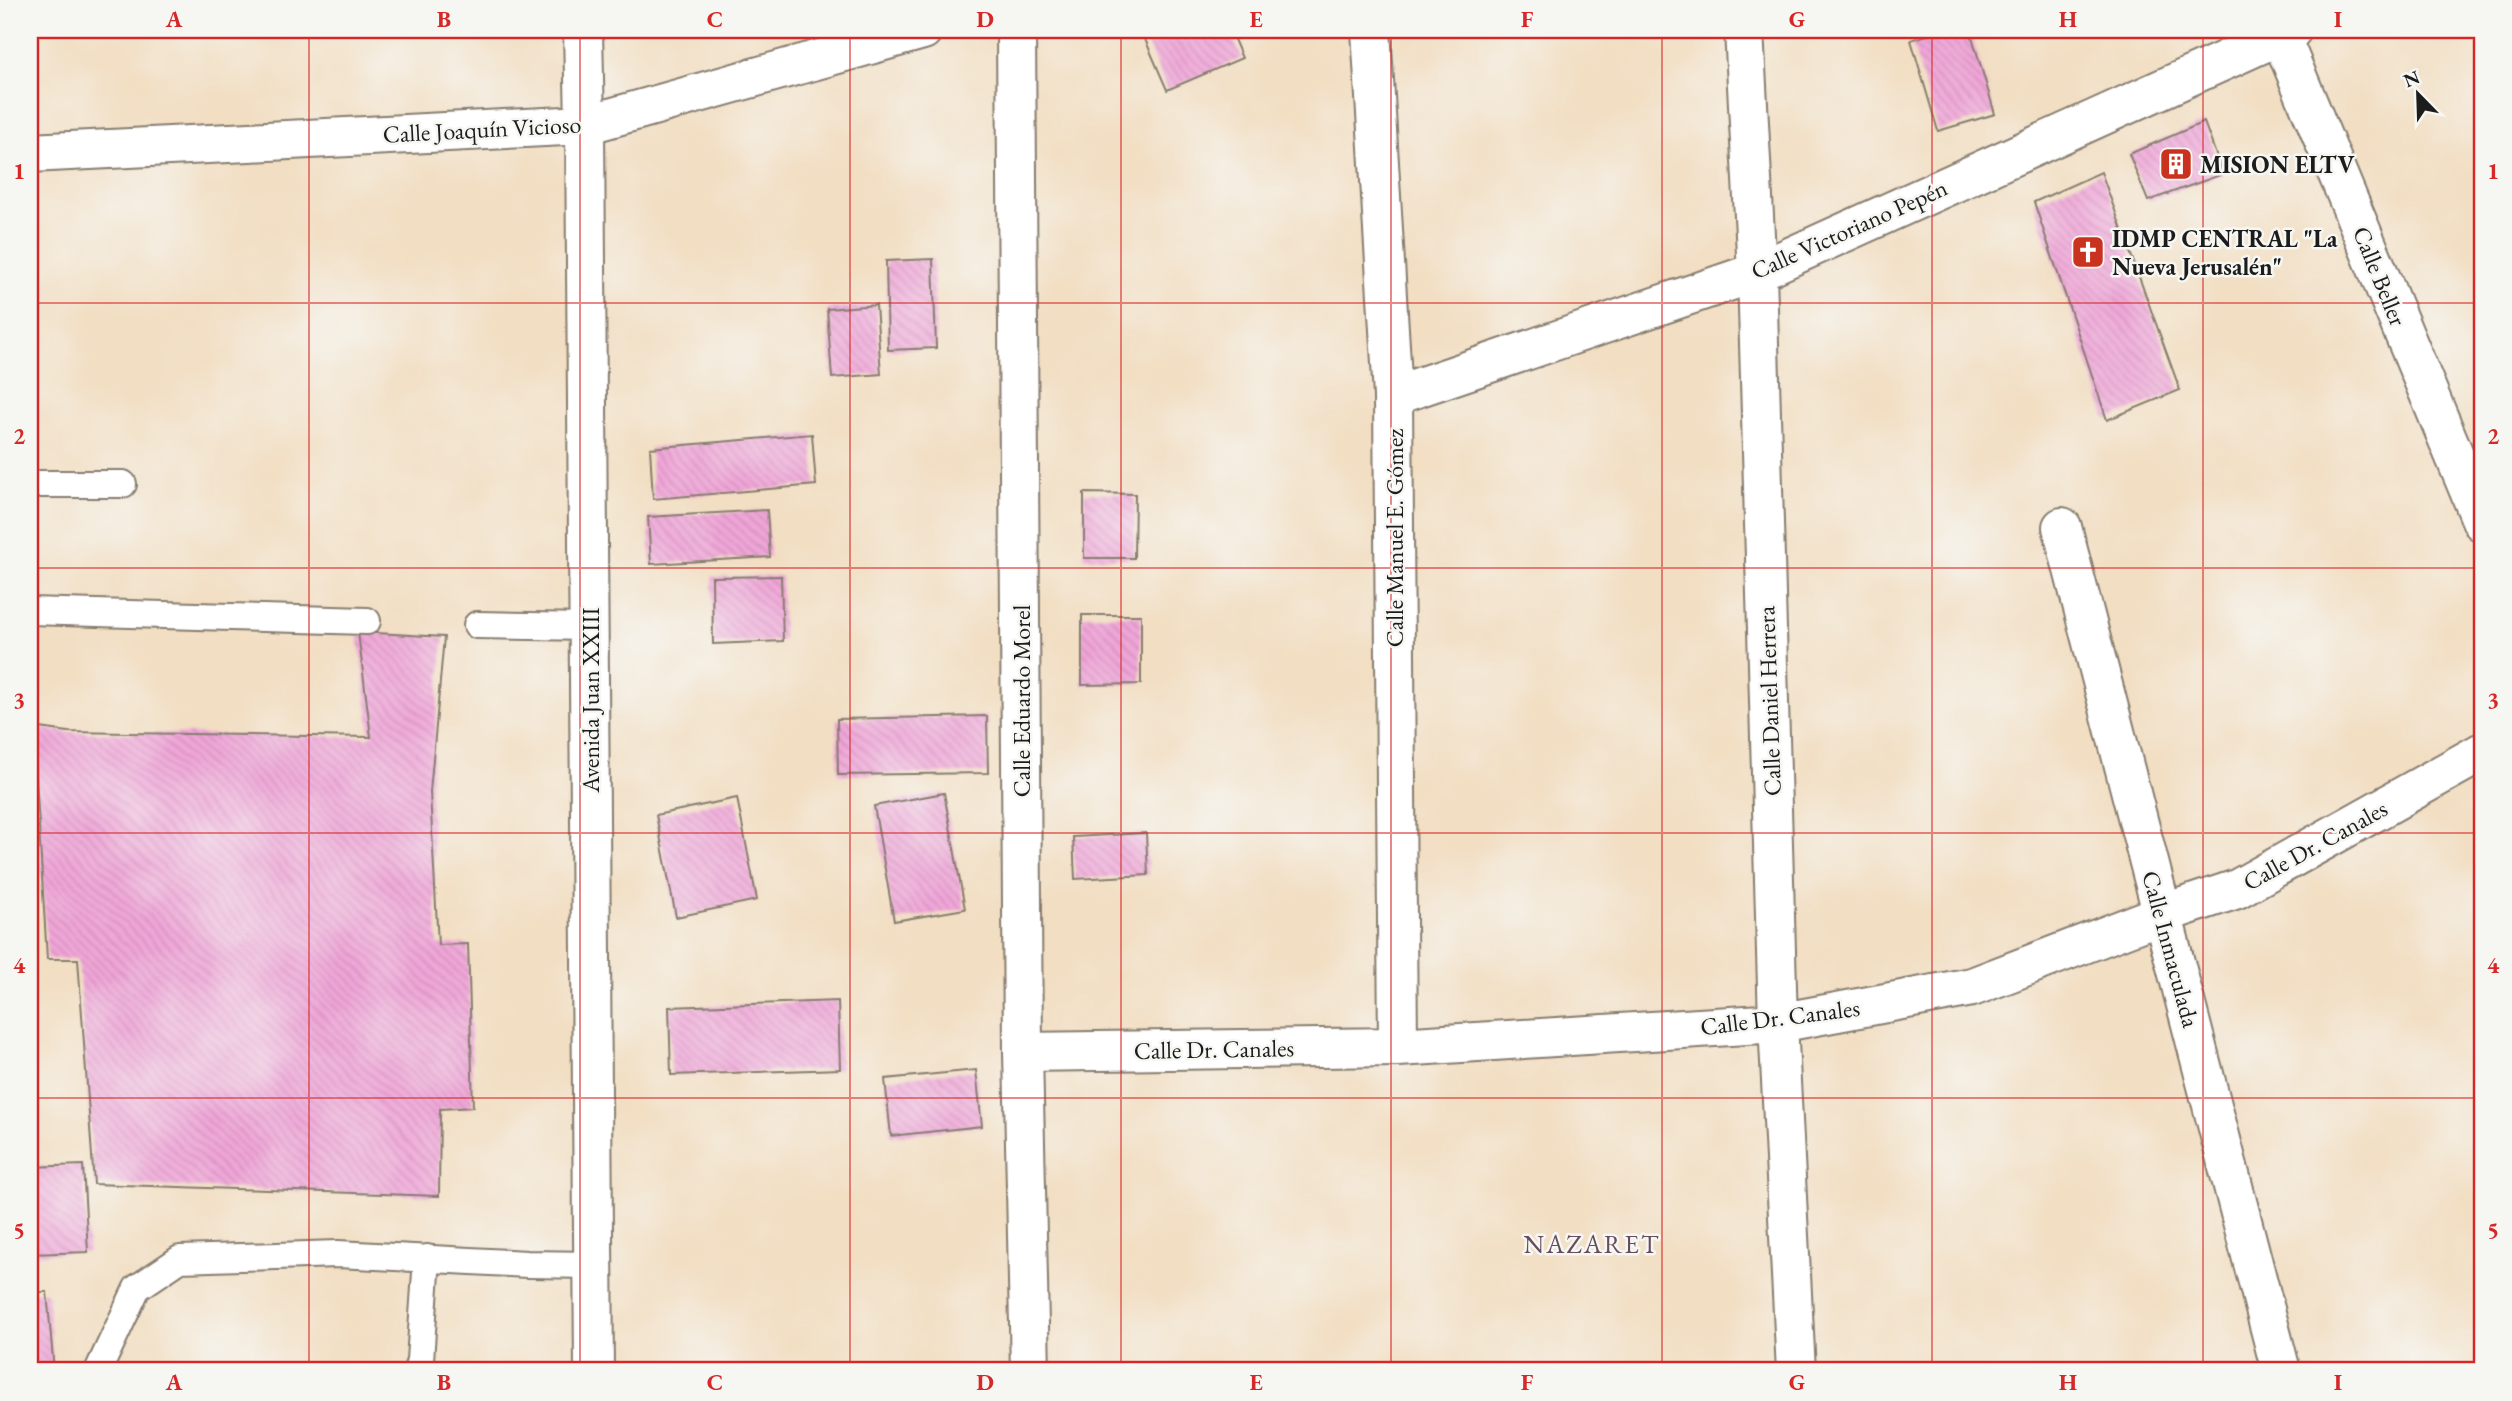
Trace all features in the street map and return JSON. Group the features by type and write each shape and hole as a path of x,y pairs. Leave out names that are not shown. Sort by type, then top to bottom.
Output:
{"street":[{"name":"Avenida Juan XXIII","path":"583,30 594,1371"},
{"name":"Calle Joaquín Vicioso","path":"30,153 585,125 923,30"},
{"name":"Calle Eduardo Morel","path":"1016,30 1023,1052 1030,1371"},
{"name":"Calle Manuel E. Gómez","path":"1371,30 1393,396 1398,1047"},
{"name":"Calle Daniel Herrera","path":"1744,30 1756,272 1777,1023 1796,1371"},
{"name":"Calle Victoriano Pepén","path":"1393,396 1756,272 2284,32"},
{"name":"Calle Beller","path":"2284,32 2482,522"},
{"name":"Calle Inmaculada","path":"2062,527 2280,1371"},
{"name":"Calle Dr. Canales","path":"1023,1052 1398,1047 1777,1023 1972,988 2162,914 2237,889 2482,752"}],"lane":[{"path":"30,484 122,484"},
{"path":"30,611 367,621"},
{"path":"477,625 589,627"},
{"path":"99,1371 137,1288 180,1259 338,1254 594,1265"},
{"path":"416,1371 420,1360 427,1258"}],"building":[{"path":"1141,30 1230,30 1242,58 1167,90"},
{"path":"1943,30 1970,30 1995,114 1938,131 1911,40"},
{"name":"MISION ELTV","path":"2204,122 2223,174 2148,201 2129,154"},
{"path":"2101,172 2180,390 2107,420 2034,202"},
{"path":"933,259 936,348 888,350 886,261"},
{"path":"876,305 881,374 832,378 827,309"},
{"path":"812,434 816,485 653,499 650,448"},
{"path":"1084,493 1135,494 1134,558 1084,558"},
{"path":"767,510 770,557 651,564 648,517"},
{"path":"781,576 783,641 713,644 712,577"},
{"path":"1082,615 1141,615 1141,684 1082,685"},
{"path":"358,632 444,637 430,792 438,945 468,944 473,1107 440,1109 439,1196 94,1184 78,959 47,959 33,727 68,732 371,737"},
{"path":"987,716 988,773 838,775 837,719"},
{"path":"944,793 965,909 894,921 874,806"},
{"path":"737,798 757,900 676,917 656,815"},
{"path":"1146,833 1148,875 1075,879 1073,837"},
{"path":"838,1001 840,1069 671,1075 669,1007"},
{"path":"976,1070 982,1126 891,1136 885,1079"},
{"path":"83,1165 88,1252 30,1254 30,1167"},
{"path":"30,1292 47,1292 54,1371 30,1371"}],"place":[{"name":"MISION ELTV","path":"2176,164"},
{"name":"IDMP CENTRAL \"La Nueva Jerusalén\"","path":"2088,252"}],"district":[{"name":"NAZARET","path":"1592,1244"}]}
